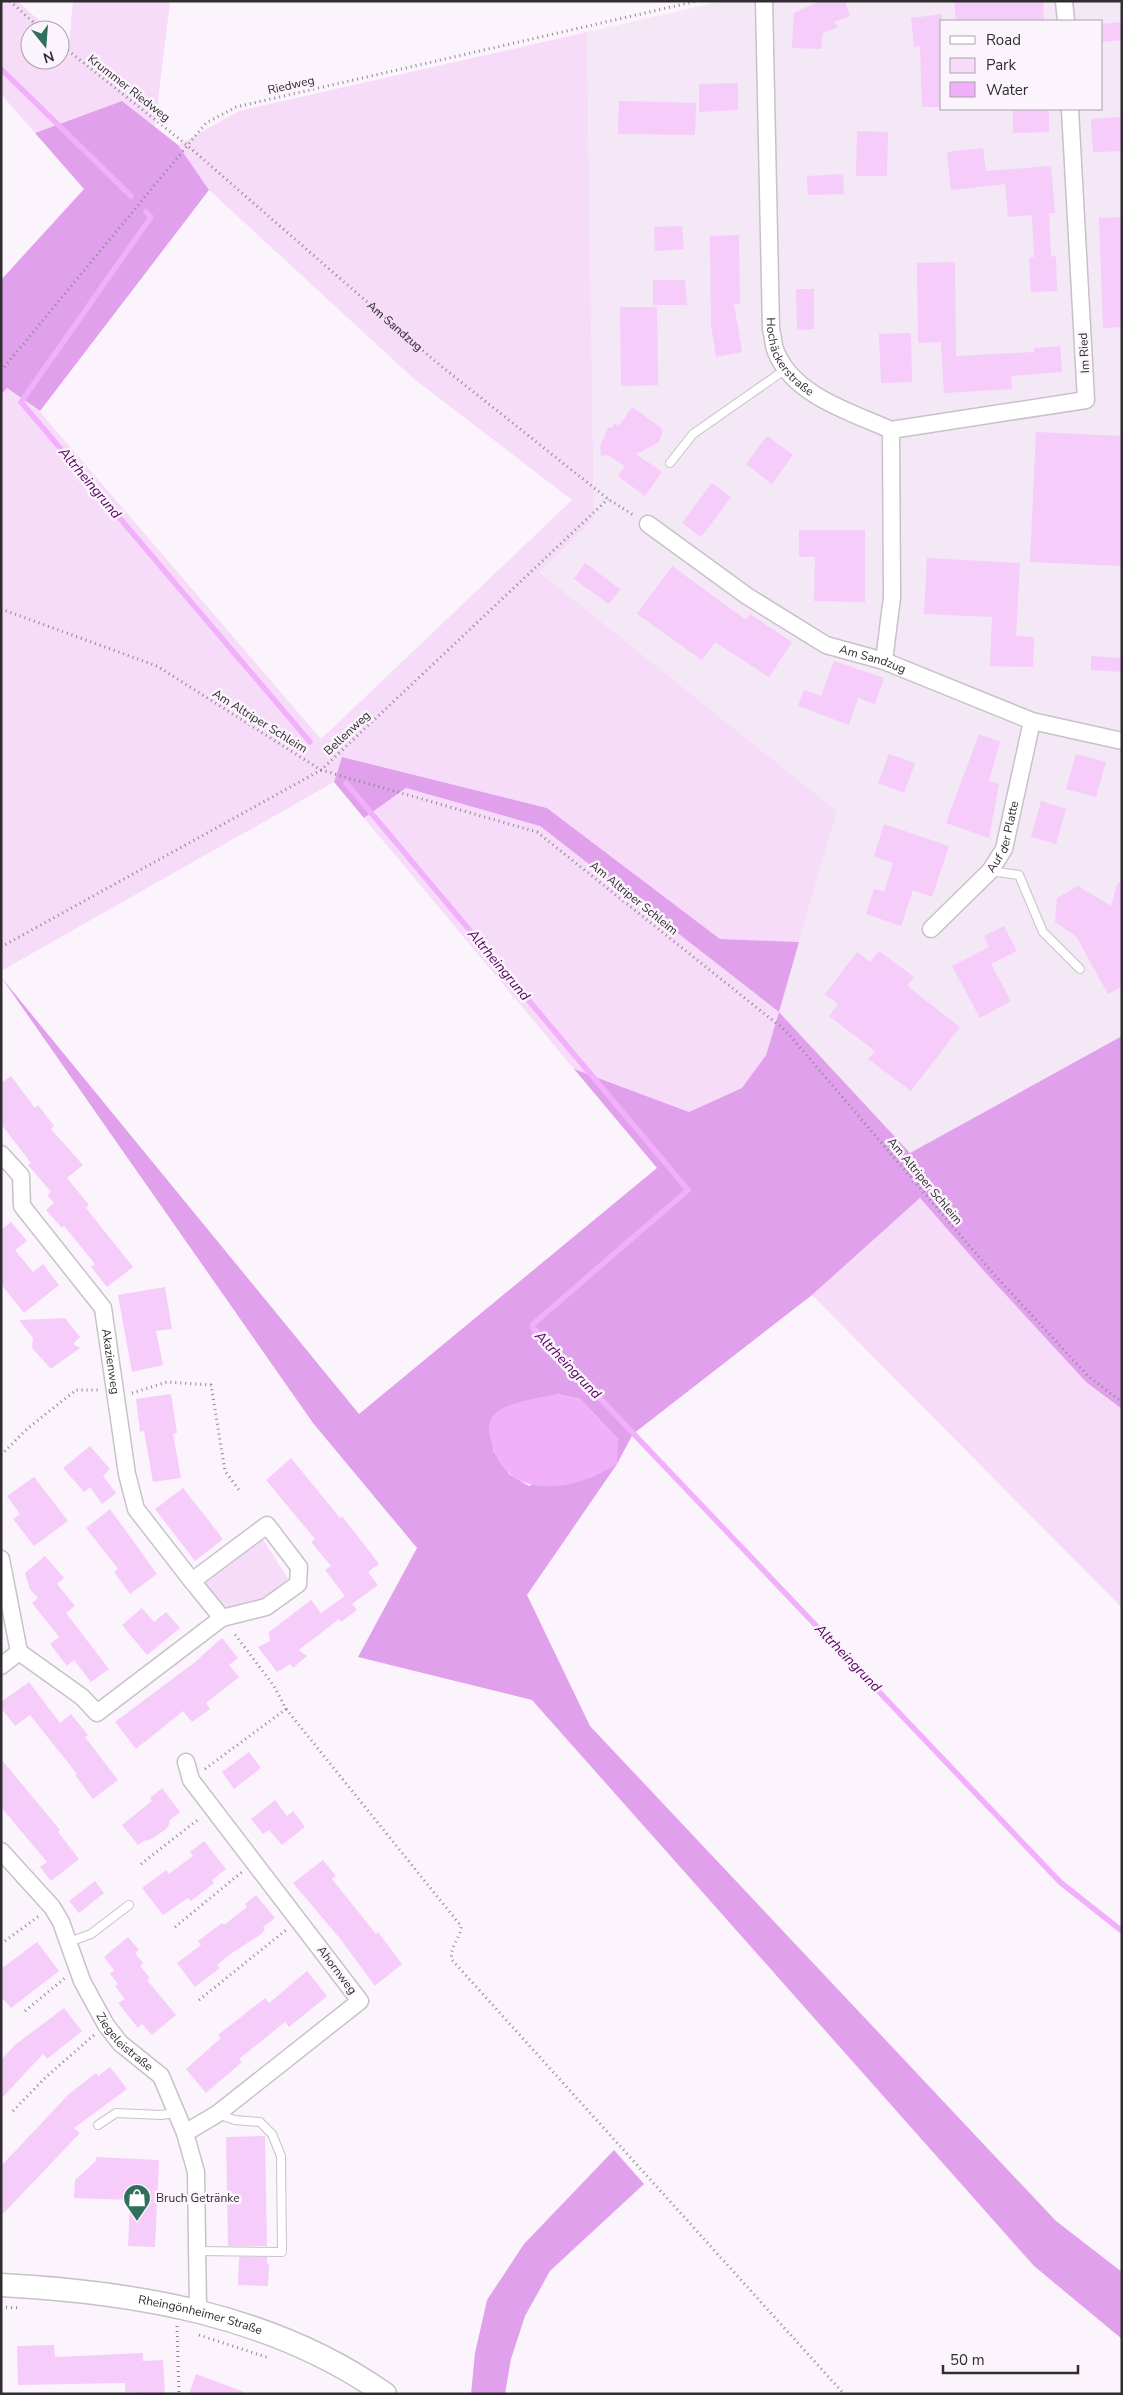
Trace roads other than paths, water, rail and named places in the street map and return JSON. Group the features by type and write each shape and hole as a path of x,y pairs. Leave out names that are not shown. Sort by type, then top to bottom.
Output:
{"street":[{"name":"Hochäckerstraße","path":"764,1 772,329 776,351 786,369 802,387 891,430"},
{"path":"1064,1 1066,20"},
{"name":"Im Ried","path":"891,430 1086,400 1070,110"},
{"path":"884,661 892,597 891,430"},
{"name":"Am Sandzug","path":"648,524 747,596 826,644 884,661 1032,721 1122,741"},
{"name":"Auf der Platte","path":"931,929 990,871 1004,849 1032,721"},
{"name":"Akazienweg","path":"1,1154 20,1176 22,1206 103,1308 115,1399 136,1509 222,1618"},
{"path":"1,1559 19,1652 82,1697 97,1713 222,1618 266,1607 298,1584 299,1567 267,1525 192,1581"},
{"path":"1,1666 19,1652"},
{"name":"Ahornweg","path":"185,2133 217,2114 360,2000 190,1780 186,1762"},
{"name":"Ziegeleistraße","path":"1,1851 52,1907 61,1922 77,1967 106,2025 120,2042 161,2076 185,2133 196,2172 197,2251 185,2315"},
{"name":"Rheingönheimer Straße","path":"1,2285 102,2293 185,2315 251,2327 307,2349 356,2374 385,2394"}],"lane":[{"path":"670,463 692,434 786,369"},
{"path":"990,871 1019,875 1042,932 1080,969"},
{"path":"69,1942 91,1934 129,1905"},
{"path":"98,2125 116,2113 160,2115 176,2112"},
{"path":"197,2251 282,2252 281,2156 272,2134 260,2122 235,2120 217,2114"}],"water":[{"path":"557,1394 580,1399 618,1439 617,1464 582,1481 544,1486 527,1483 511,1475 499,1461 490,1438 490,1422 498,1411 505,1407"}],"waterway":[{"name":"Altrheingrund","path":"1,69 131,196"},
{"name":"Altrheingrund","path":"146,212 151,217 21,402 310,742"},
{"name":"Altrheingrund","path":"346,783 688,1190 532,1325 533,1328 1060,1882 1122,1931"}],"place":[{"name":"Bruch Getränke","path":"137,2222"}]}
